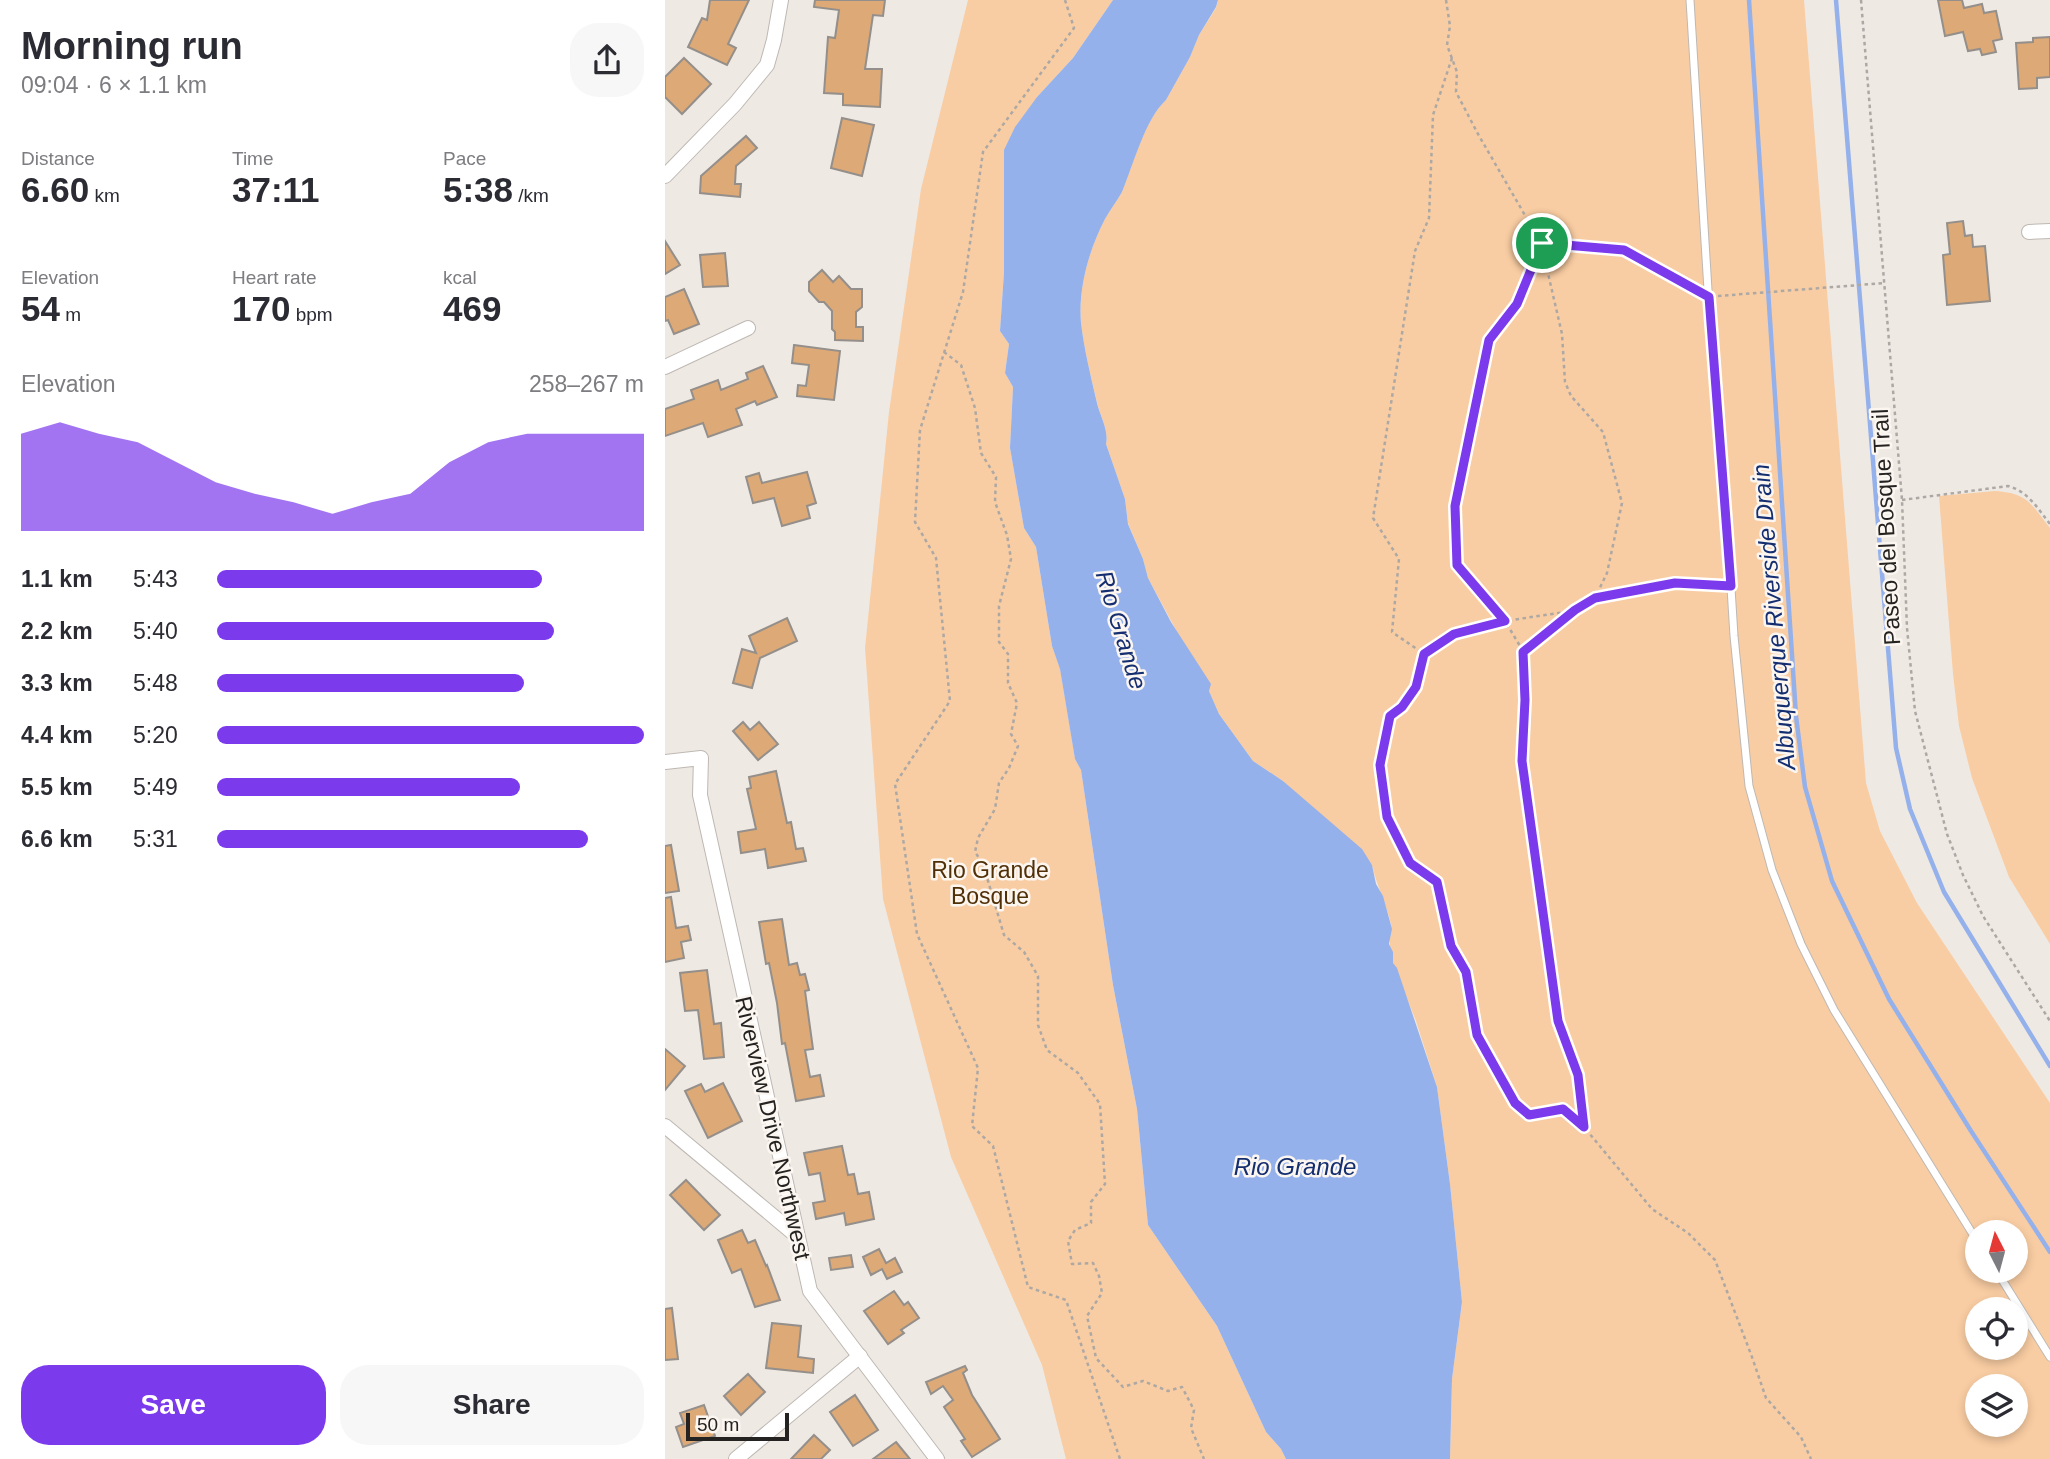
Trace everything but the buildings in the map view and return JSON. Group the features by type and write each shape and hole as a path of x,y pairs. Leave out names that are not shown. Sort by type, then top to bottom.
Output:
{"street":[{"path":"665,176 735,104 767,65 781,0"},
{"path":"2029,232 2050,231"},
{"path":"665,368 748,328"},
{"name":"Riverview Drive Northwest","path":"665,762 701,758 700,795 810,1291 937,1459"},
{"path":"665,1126 797,1236"},
{"path":"736,1459 860,1356"}],"lane":[{"path":"1690,0 1734,636 1749,786 1772,870 1801,944 1834,1010 1965,1222"},
{"path":"2004,1283 2050,1357"}],"path":[{"path":"1065,0 1074,28 983,152 963,292 920,430 915,522 936,558 950,701 895,784 917,934 978,1068 972,1126 993,1146 1028,1287 1066,1300 1120,1459"},
{"path":"1446,0 1450,26 1447,45 1457,72 1456,92 1542,243 1562,334 1565,382 1571,396 1603,432 1622,503 1607,573 1595,598"},
{"name":"Paseo del Bosque Trail","path":"1861,0 1902,500 1907,628 1913,697 1922,742 1947,834 1963,874 1983,916 2050,1021"},
{"path":"1424,654 1392,632 1399,559 1373,518 1415,251 1429,218 1433,114 1451,58"},
{"path":"1542,243 1624,250 1709,297 1885,283"},
{"path":"1542,243 1517,304 1489,340 1455,506 1457,565 1505,621 1523,652 1525,700 1522,761 1558,1021 1578,1075 1584,1127"},
{"path":"944,352 961,365 975,408 981,453 996,477 995,502 1007,535 1010,559 999,606 999,642 1008,654 1008,683 1017,704 1011,734 1018,746 999,783 995,809 978,838 975,852 983,864 1004,935 1024,952 1038,976 1038,1025 1047,1051 1078,1073 1100,1104 1105,1184 1091,1202 1091,1223 1075,1230 1068,1241 1072,1264 1093,1264 1099,1276 1102,1293 1087,1316 1096,1358 1123,1387 1143,1381 1168,1391 1182,1387 1194,1410 1192,1429 1204,1459"},
{"path":"1902,500 2008,486 2018,489 2028,497 2050,524"},
{"path":"1523,652 1575,610 1595,598 1675,583 1731,586"},
{"path":"1575,610 1505,621 1454,634 1424,654 1416,687 1402,707 1390,716 1384,737 1380,765 1387,817 1410,863 1437,882 1451,946 1466,972 1477,1035 1515,1103 1529,1115 1563,1109 1584,1127 1652,1209 1688,1233 1715,1260 1766,1398 1801,1437 1811,1459"}],"green space":[{"name":"Rio Grande Bosque","path":"968,0 1113,0 1073,58 1037,97 1004,272 1000,331 1009,344 1005,373 1013,387 1010,448 1024,528 1036,547 1052,646 1060,668 1075,758 1081,770 1113,985 1137,1109 1148,1225 1217,1326 1266,1432 1286,1459 1066,1459 1042,1365 951,1157 883,899 865,648 889,412 921,189"},
{"path":"1218,0 1804,0 1866,783 1880,831 1917,903 2050,1103 2050,1459 1450,1459 1452,1379 1462,1302 1450,1184 1437,1087 1416,1021 1393,963 1391,924 1387,909 1372,865 1283,781 1253,761 1219,714 1148,578 1128,523 1125,499 1106,444 1105,428 1082,333 1081,296 1094,243 1122,192 1152,119 1166,100"},
{"path":"1995,491 2015,494 2028,501 2050,528 2050,944 2009,877 1972,778 1959,726 1939,496"}],"water":[{"name":"Rio Grande","path":"1113,0 1218,0 1190,57 1146,131 1122,192 1099,231 1086,270 1081,296 1081,323 1092,383 1105,428 1106,444 1125,499 1128,524 1148,578 1171,622 1211,684 1209,691 1219,714 1253,761 1283,781 1362,849 1372,865 1376,884 1383,896 1392,929 1389,944 1393,952 1393,963 1437,1087 1450,1184 1462,1302 1452,1379 1450,1459 1286,1459 1266,1432 1217,1326 1148,1225 1137,1109 1113,985 1081,770 1075,759 1060,669 1052,646 1036,547 1024,528 1010,448 1013,387 1005,373 1009,344 1000,331 1004,272 1004,150 1015,127 1037,97 1073,58"}],"waterway":[{"name":"Albuquerque Riverside Drain","path":"1749,0 1796,716 1805,787 1832,881 1889,999 2050,1252"},
{"path":"1836,0 1896,748 1910,809 1944,892 2050,1066"}],"route":[{"path":"1542,243 1624,250 1709,297 1731,586 1675,583 1595,598 1575,610 1523,652 1525,700 1522,761 1558,1021 1578,1075 1584,1127 1563,1109 1529,1115 1515,1103 1477,1035 1466,972 1451,946 1437,882 1410,863 1387,817 1380,765 1390,716 1402,707 1416,687 1424,654 1454,634 1505,621 1457,565 1455,506 1489,340 1517,304 1542,243"}]}
